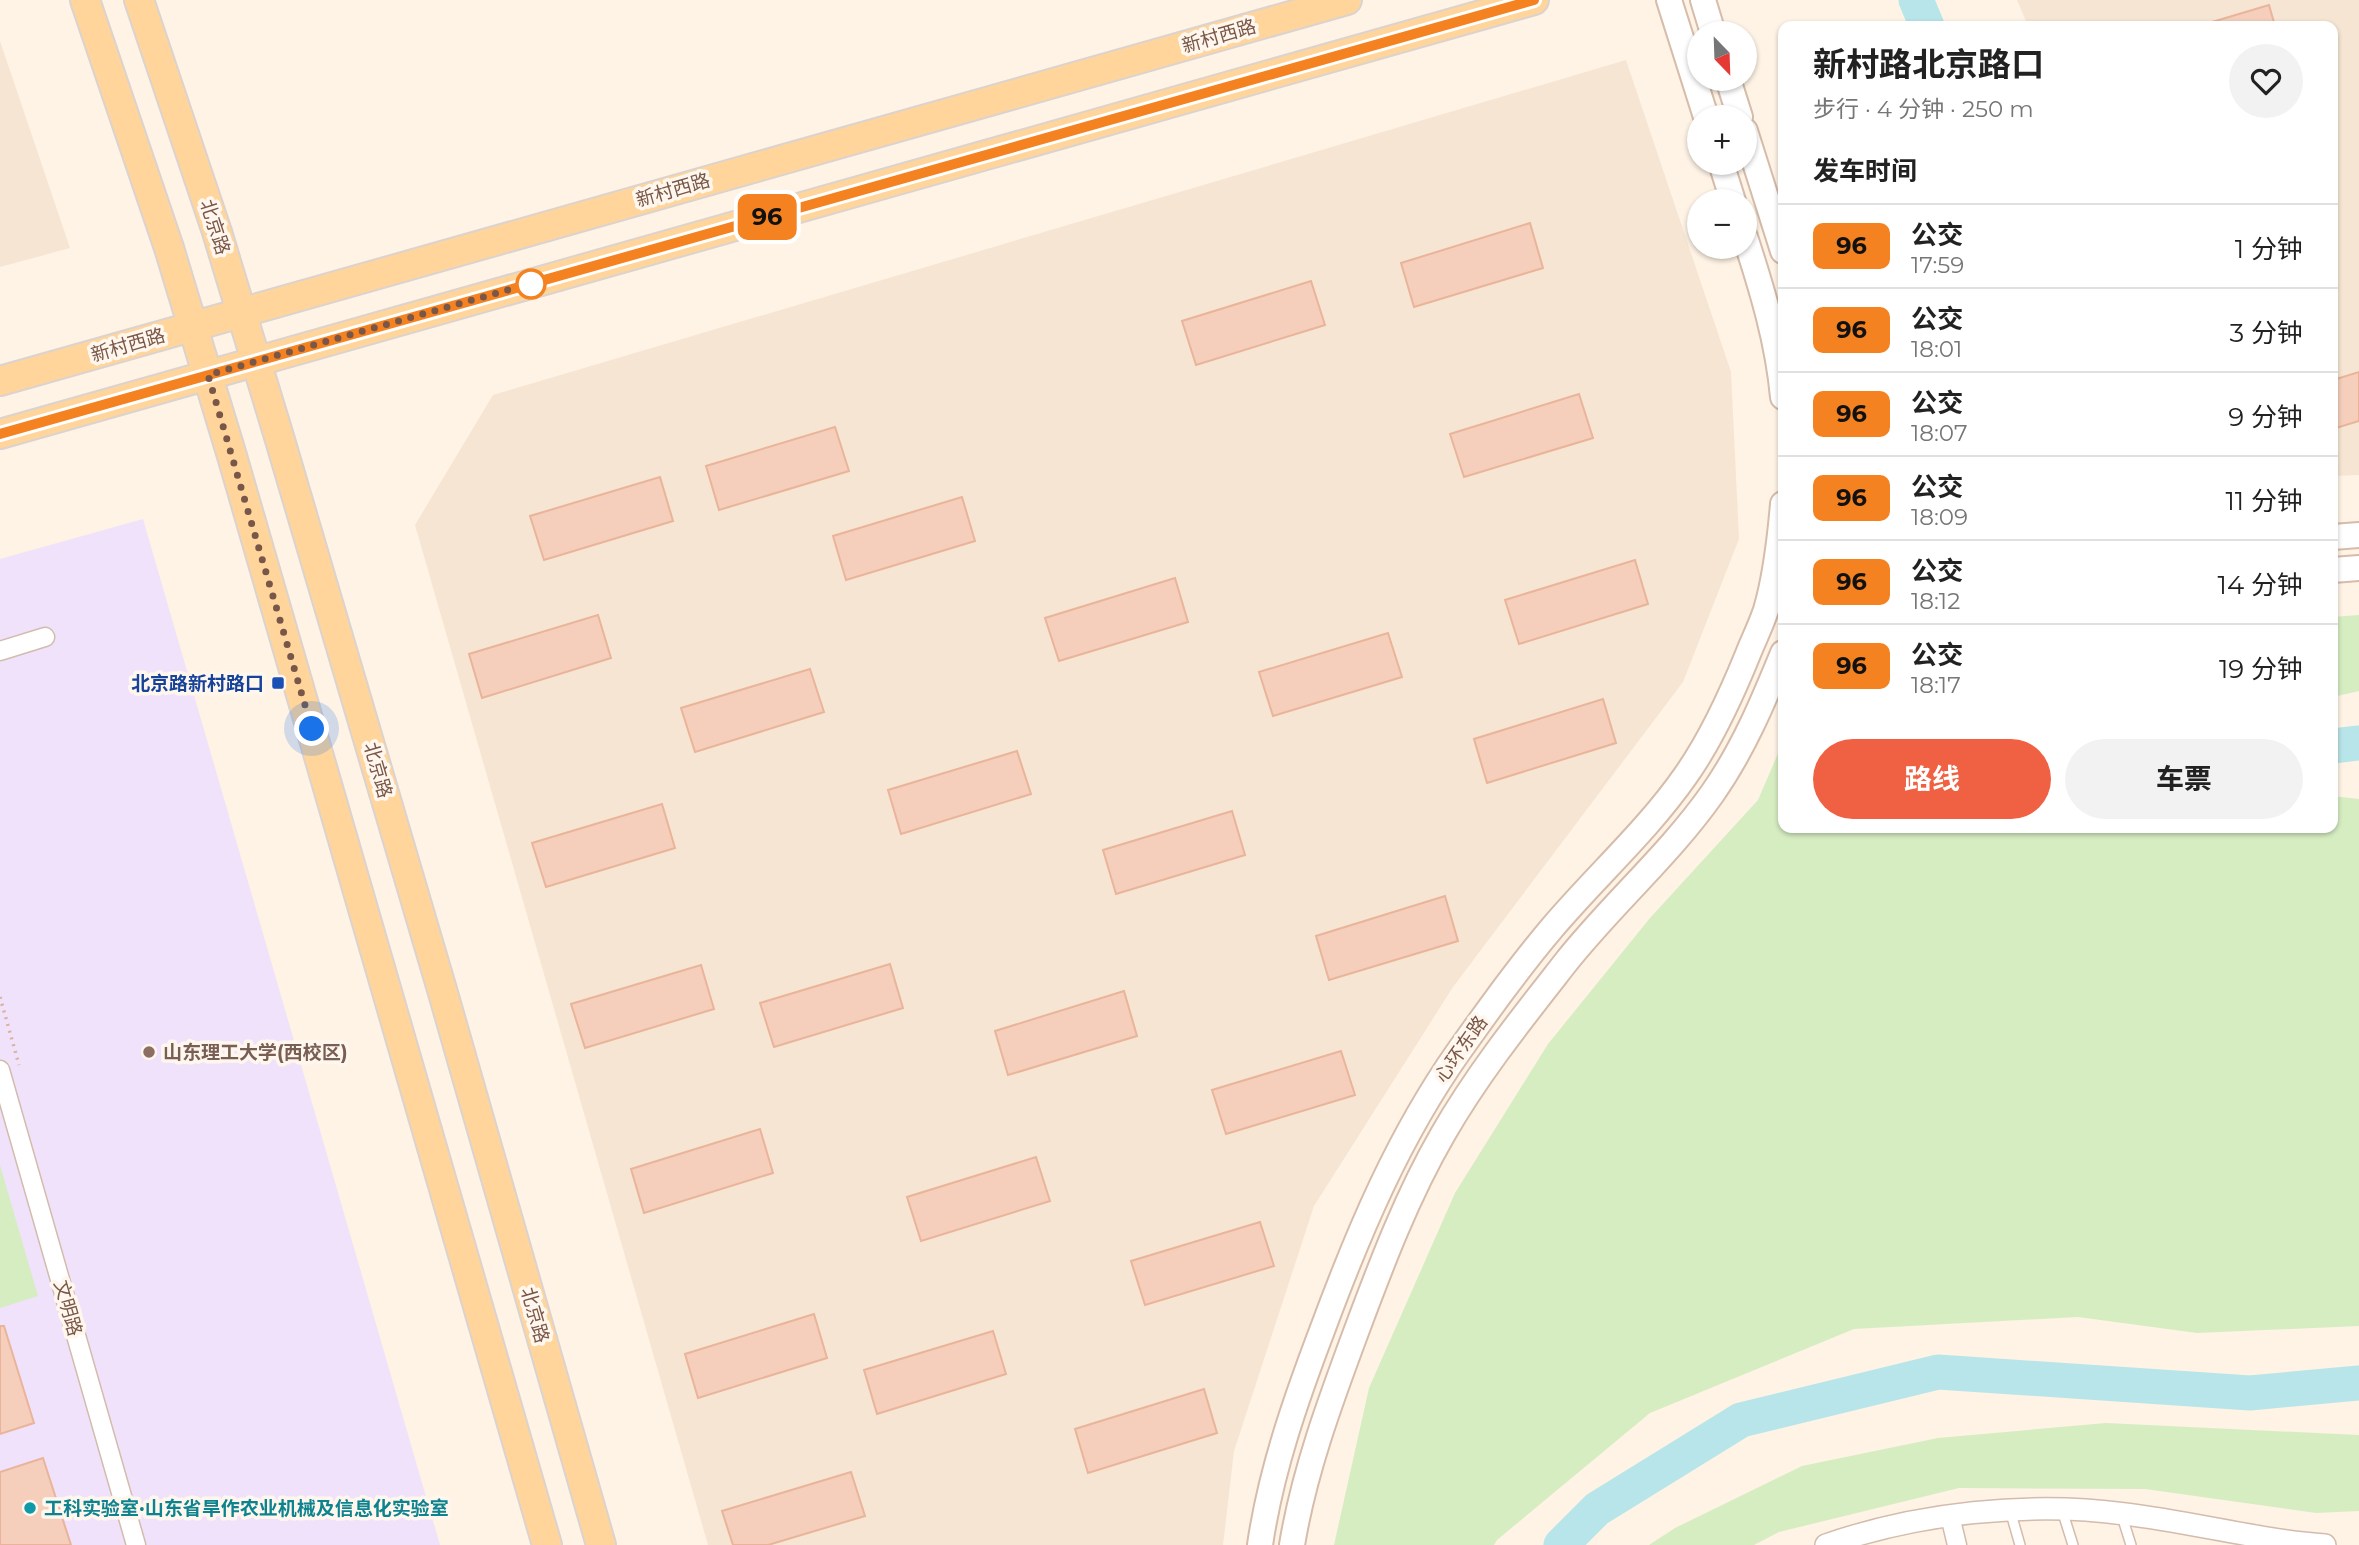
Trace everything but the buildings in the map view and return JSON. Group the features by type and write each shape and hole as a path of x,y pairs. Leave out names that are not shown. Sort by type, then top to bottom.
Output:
{"main road":[{"path":"85,0 208,375 547,1545"},
{"name":"北京路","path":"139,0 256,361 443,993 601,1545"},
{"name":"新村西路","path":"0,381 1347,0"},
{"path":"0,434 1534,0"},
{"path":"1669,0 1702,105"},
{"path":"1703,0 1709,21"},
{"path":"1757,169 1778,235"},
{"path":"1752,259 1772,327 1778,358"},
{"path":"2338,537 2359,535"},
{"path":"2338,570 2359,568"},
{"name":"心环东路","path":"1259,1545 1283,1442 1306,1373 1381,1183 1415,1117 1458,1053 1544,938 1685,776 1713,732 1777,609 1778,592"},
{"name":"心环东路","path":"1292,1545 1314,1451 1371,1290 1410,1196 1443,1133 1484,1071 1577,948 1677,838 1712,794 1741,747 1778,664"}],"street":[{"path":"0,651 45,637"},
{"name":"文明路","path":"0,1070 136,1545"},
{"path":"1826,1545 1906,1523 1950,1516 2010,1510 2062,1510 2121,1513 2325,1545"},
{"path":"1950,1516 1957,1545"}],"lane":[{"path":"2010,1510 2020,1545"},
{"path":"2062,1510 2073,1545"},
{"path":"2121,1513 2131,1545"}],"shaded area":[{"path":"2017,0 2359,0 2359,475 2338,476 2338,21 2026,21"},
{"path":"0,41 70,248 0,267"},
{"path":"1626,60 1687,241 1687,259 1693,259 1731,372 1739,539 1683,682 1453,987 1314,1206 1234,1451 1223,1545 708,1545 415,525 493,395"},
{"name":"山东理工大学(西校区)","path":"143,519 440,1545 0,1545 0,559"}],"green space":[{"path":"2359,615 2359,691 2338,696 2338,617"},
{"path":"1778,754 1778,833 2338,833 2338,797 2359,799 2359,1326 2197,1333 2078,1317 1854,1329 1650,1413 1494,1545 1334,1545 1369,1388 1455,1193 1548,1044 1650,918 1758,800"},
{"path":"0,1165 38,1296 0,1308"},
{"path":"2106,1423 2359,1435 2359,1511 2316,1513 2145,1489 1959,1488 1779,1532 1754,1545 1649,1545 1675,1528 1802,1466 1938,1438"}],"waterway":[{"path":"1916,0 1925,21"},
{"path":"2338,745 2359,743"},
{"path":"1561,1545 1597,1509 1741,1420 1938,1372 2250,1393 2359,1383"}],"bus line":[{"name":"96","path":"0,434 1534,0"}],"place":[{"name":"北京路新村路口","path":"278,683"},
{"name":"山东理工大学(西校区)","path":"149,1052"},
{"name":"工科实验室·山东省旱作农业机械及信息化实验室","path":"30,1508"}],"route":[{"path":"312,729 208,375 543,280 531,284"}]}
